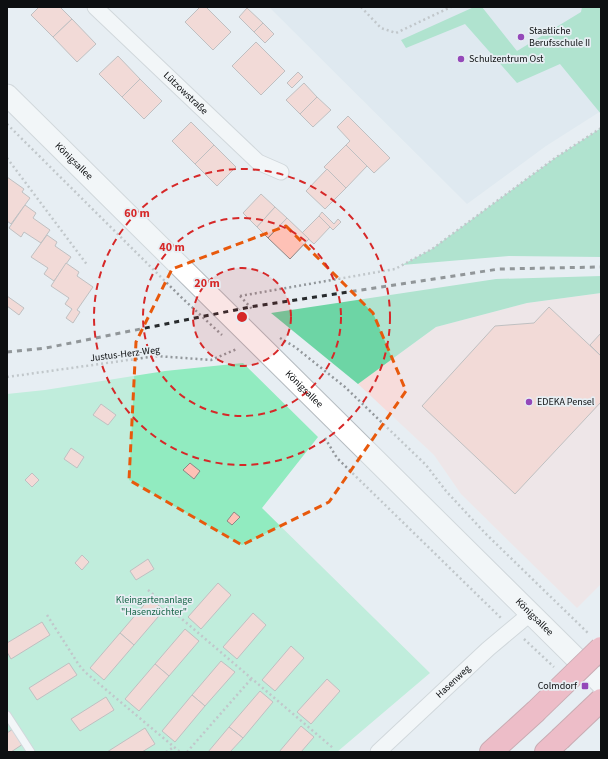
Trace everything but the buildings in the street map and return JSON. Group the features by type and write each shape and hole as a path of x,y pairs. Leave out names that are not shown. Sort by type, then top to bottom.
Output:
{"highway":[{"path":"491,752 535,712 595,641"},
{"path":"553,745 601,700"}],"main road":[{"name":"Königsallee","path":"7,95 601,683"}],"street":[{"name":"Lützowstraße","path":"95,7 258,162 281,172"},
{"name":"Hasenweg","path":"378,752 488,649 531,613"}],"lane":[{"path":"7,715 32,752"}],"path":[{"path":"361,7 381,28 396,33 452,7"},
{"path":"7,124 217,333 223,336"},
{"path":"240,296 395,269 432,250 555,158 601,128"},
{"path":"7,158 88,266"},
{"path":"278,336 295,347 350,392 426,465 446,491 485,533 595,641"},
{"name":"Justus-Herz-Weg","path":"7,377 157,356 211,360 242,347 236,344"},
{"path":"323,435 337,458 500,617"},
{"path":"148,590 333,748"},
{"path":"47,615 85,672 180,752"},
{"path":"187,752 252,678"},
{"path":"166,752 174,747"}],"highlighted area":[{"path":"286,226 373,313 406,391 329,502 242,545 129,480 136,342 172,269"}],"shaded area":[{"name":"Schulzentrum Ost","path":"269,7 601,7 601,111 546,146 467,204"},
{"path":"601,293 601,584 577,608 461,494 434,455 358,384 436,327 527,303"}],"green space":[{"path":"474,7 482,7 517,51 581,12 582,7 601,7 601,114 560,64 517,83 465,24 406,48 401,40"},
{"path":"601,128 601,257 509,256 402,265 432,249 555,158"},
{"path":"601,276 601,293 527,303 436,327 358,384 271,313 496,279"},
{"name":"Kleingartenanlage \"Hasenzüchter\"","path":"243,363 318,437 262,508 430,673 337,752 7,752 7,394 45,390 165,371"}],"railway":[{"path":"7,352 46,348 250,307 499,269 601,267"}],"place":[{"name":"Staatliche Berufsschule II","path":"521,37"},
{"name":"Schulzentrum Ost","path":"461,59"},
{"name":"EDEKA Pensel","path":"529,402"},
{"name":"Colmdorf","path":"585,686"}]}
